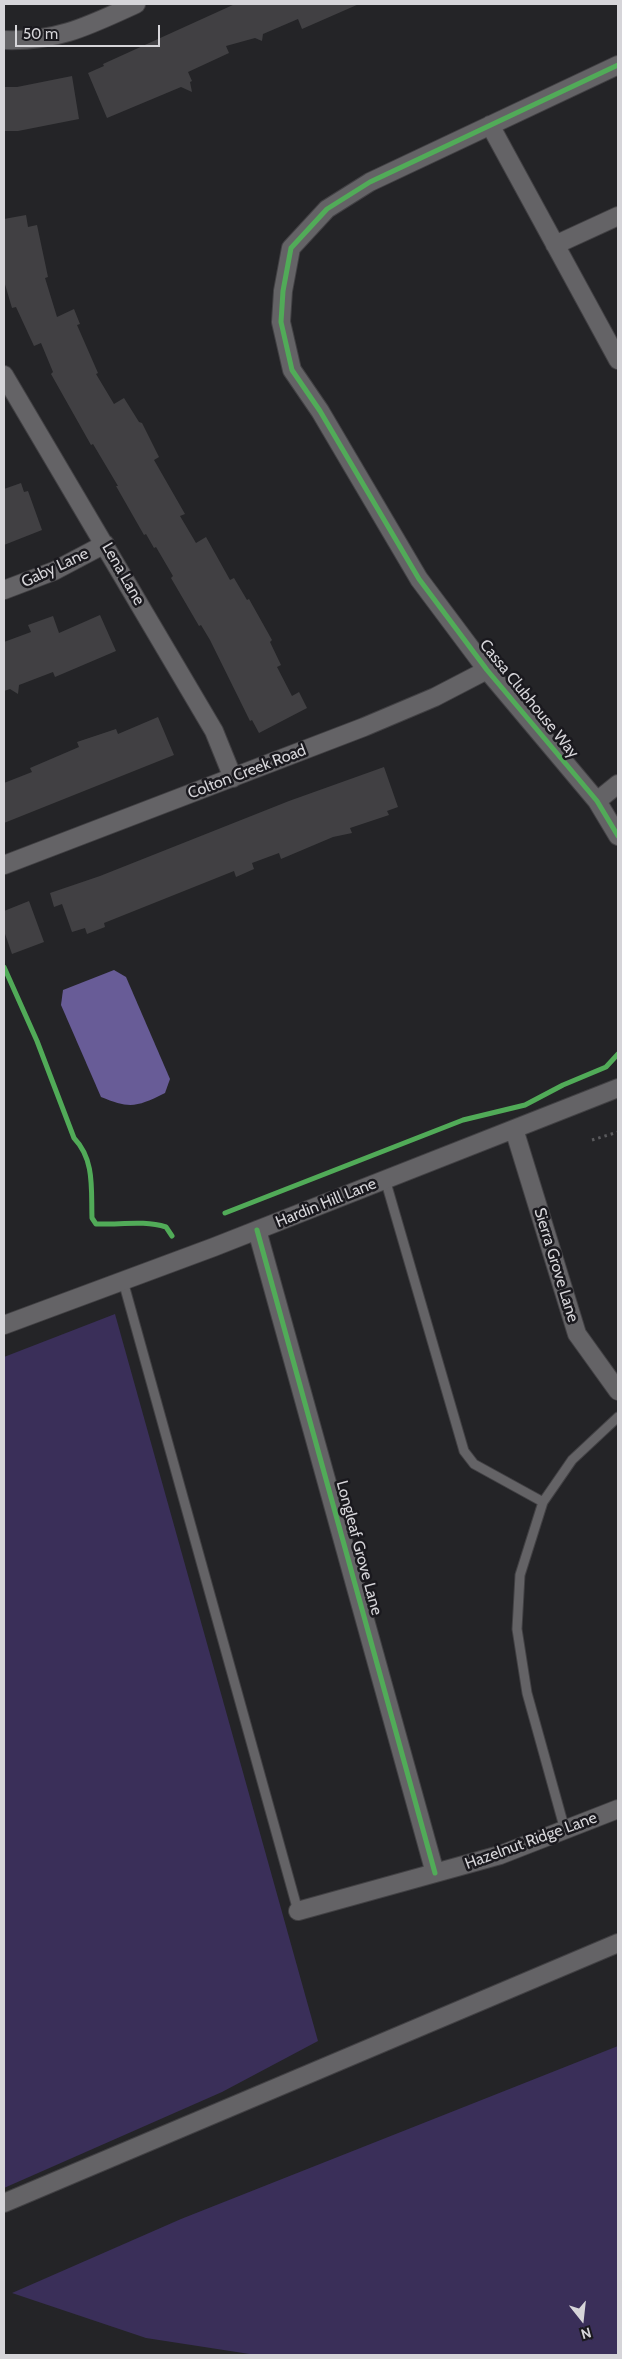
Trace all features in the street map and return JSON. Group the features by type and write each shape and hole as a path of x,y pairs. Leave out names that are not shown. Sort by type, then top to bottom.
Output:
{"street":[{"path":"4,40 30,41 71,33 130,5"},
{"name":"Cassa Clubhouse Way","path":"618,65 370,182 327,209 291,248 283,291 281,322 292,370 320,411 419,578 486,670 597,801 618,836"},
{"path":"490,125 618,360"},
{"path":"555,245 618,216"},
{"name":"Lena Lane","path":"4,375 214,731 233,778"},
{"name":"Gaby Lane","path":"4,590 54,572 105,544"},
{"name":"Colton Creek Road","path":"4,865 233,778 435,697 486,670"},
{"path":"597,801 618,784"},
{"name":"Hardin Hill Lane","path":"4,1325 257,1230 618,1088"},
{"name":"Sierra Grove Lane","path":"514,1128 577,1334 615,1380"},
{"name":"Longleaf Grove Lane","path":"257,1230 434,1873"},
{"name":"Hazelnut Ridge Lane","path":"298,1911 500,1855 618,1809"},
{"path":"4,2203 618,1943"}],"lane":[{"path":"385,1179 464,1451 474,1464 543,1502"},
{"path":"123,1281 298,1911"},
{"path":"565,1830 527,1693 518,1629 520,1575 543,1502 572,1460 618,1418"}],"path":[{"path":"592,1140 618,1132"}],"shaded area":[{"path":"114,970 126,977 170,1079 165,1093 140,1104 127,1105 101,1097 61,1005 63,990"},
{"path":"115,1314 318,2041 222,2092 4,2188 4,1357"},
{"path":"618,2046 618,2355 256,2355 146,2338 12,2293 181,2219"}],"building":[{"path":"235,4 359,4 302,29 298,19 263,34 262,41 255,38 226,46 229,53 188,72 192,81 190,82 192,92 181,87 107,118 88,73 104,66 103,64"},
{"path":"72,76 79,119 18,131 4,131 4,87 17,87"},
{"path":"26,215 28,227 37,225 48,277 45,278 57,317 74,309 80,324 77,325 98,373 96,374 114,404 124,398 139,422 142,423 159,457 154,460 185,514 180,516 196,543 206,537 230,580 234,578 247,600 249,599 272,640 270,642 281,665 277,667 292,696 299,692 307,708 259,733 252,720 250,721 210,640 201,625 199,626 171,578 173,576 156,547 154,548 146,534 144,535 116,486 118,486 93,444 91,445 51,374 53,372 41,343 34,346 16,307 12,308 4,281 4,219"},
{"path":"21,483 24,492 28,491 42,530 4,545 4,489"},
{"path":"100,615 116,651 55,677 53,672 19,685 18,694 10,689 4,691 4,642 31,632 28,625 53,616 59,633"},
{"path":"158,717 174,755 4,823 4,783 32,772 30,768 79,747 77,742 116,729 118,734"},
{"path":"384,767 398,807 387,811 389,815 350,828 352,833 333,837 281,859 279,853 252,863 254,869 236,877 234,871 104,923 105,927 87,934 85,928 72,932 62,904 54,907 50,893 100,876 289,801"},
{"path":"29,901 44,942 12,954 4,931 4,911"}],"cycle path":[{"path":"618,65 370,182 327,209 291,248 283,291 281,322 292,370 320,411 419,579 487,670 597,801 618,836"},
{"path":"4,967 37,1041 74,1138 86,1156 90,1175 92,1218 96,1224 140,1223 158,1225 166,1227 172,1236"},
{"path":"225,1213 463,1120 525,1105 563,1085 606,1067 618,1054"},
{"path":"257,1230 435,1873"}]}
